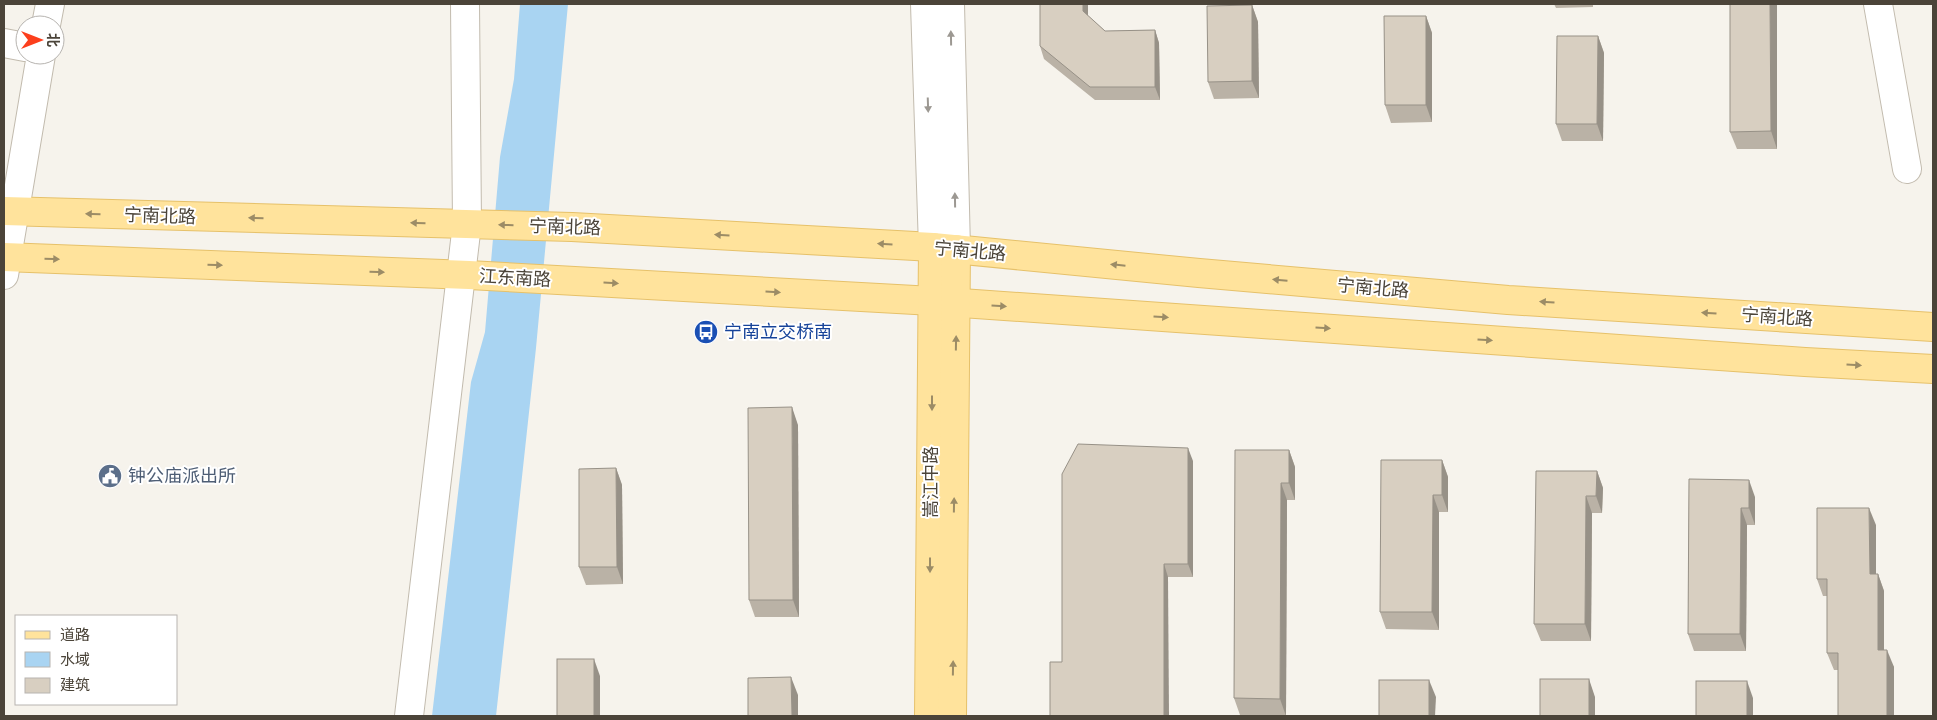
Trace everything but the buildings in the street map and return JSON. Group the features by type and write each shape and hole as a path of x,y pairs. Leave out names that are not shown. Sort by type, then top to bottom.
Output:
{"main road":[{"name":"宁南北路","path":"10,211 572,227 945,248 1199,273 1508,300 1933,327"},
{"name":"嵩江中路","path":"929,716 945,248"},
{"path":"5,263 465,275"},
{"name":"江东南路","path":"465,275 944,302"},
{"name":"嵩江中路","path":"944,302 952,716"},
{"path":"944,302 1805,362 1933,369"}],"street":[{"path":"409,716 471,224 466,4"},
{"path":"924,4 945,248"},
{"path":"945,248 950,4"},
{"path":"1878,4 1907,169"},
{"path":"5,263 10,211 39,65"}],"water":[{"path":"520,4 568,4 536,348 496,716 432,716 471,382 485,332 500,157 514,79"}],"place":[{"name":"宁南立交桥南","path":"706,332"},
{"name":"钟公庙派出所","path":"110,476"}]}
